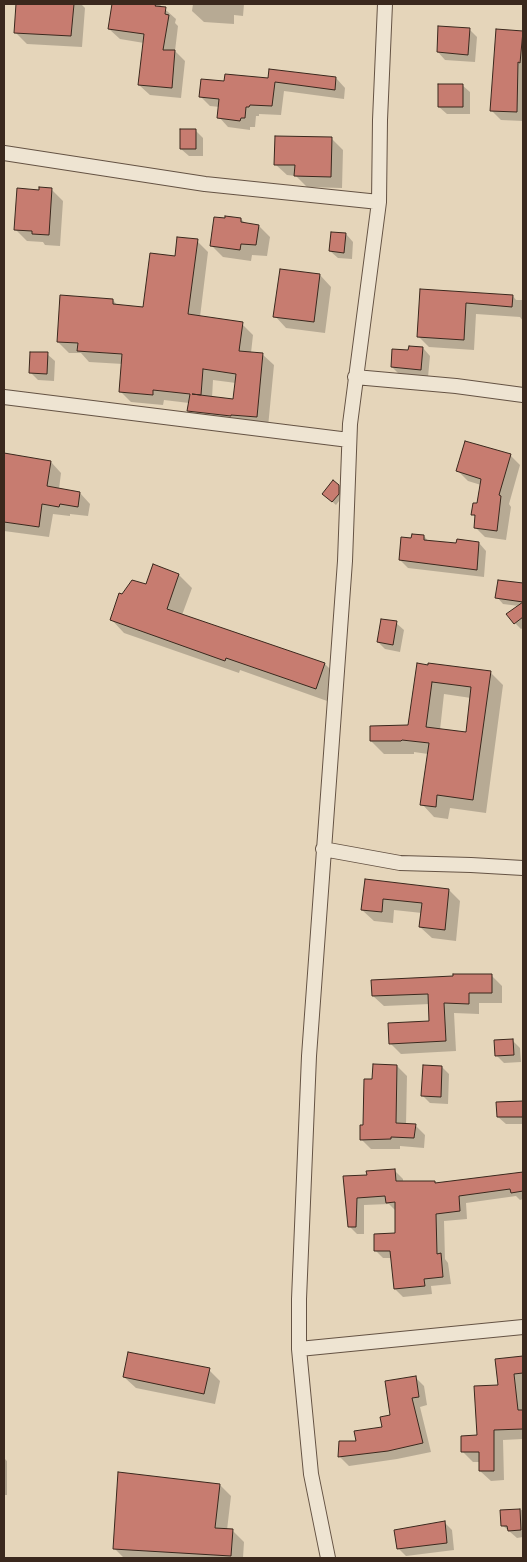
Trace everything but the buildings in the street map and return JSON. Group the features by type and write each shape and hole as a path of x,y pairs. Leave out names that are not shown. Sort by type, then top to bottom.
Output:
{"street":[{"path":"328,1558 311,1474 299,1349 299,1299 308,1056 345,561 349,440 355,376 379,202 385,4"},
{"path":"4,153 205,184 379,202"},
{"path":"355,376 523,395"},
{"path":"4,397 349,440"},
{"path":"323,849 400,863 523,868"},
{"path":"299,1349 523,1327"}]}
